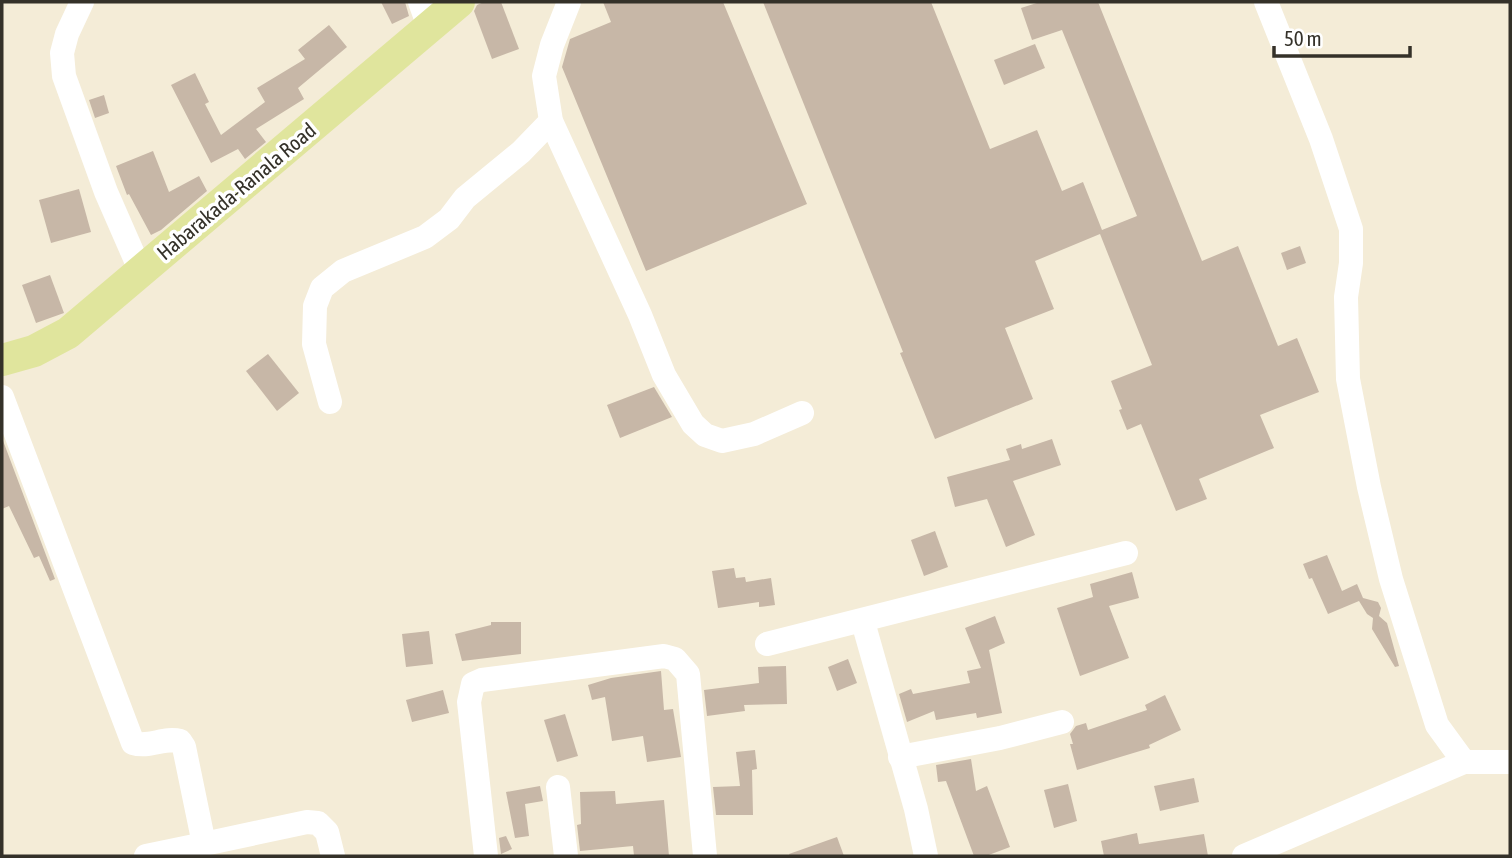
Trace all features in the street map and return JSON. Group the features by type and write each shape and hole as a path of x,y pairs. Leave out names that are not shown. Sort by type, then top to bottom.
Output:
{"main road":[{"name":"Habarakada-Ranala Road","path":"2,360 34,351 68,333 141,271 424,14 458,2"}],"street":[{"path":"82,2 67,34 62,54 64,76 106,192 141,271"},
{"path":"569,2 552,45 544,76 551,121 569,156 664,375 693,424 705,435 722,441 754,434 802,414"},
{"path":"1266,2 1321,139 1351,229 1351,263 1346,297 1348,379 1369,487 1391,579 1437,725 1464,762"},
{"path":"330,402 314,344 315,306 322,288 343,271 425,237 449,219 465,198 521,152 551,121"},
{"path":"2,397 133,743 142,745 170,738 180,741 184,747 204,844"},
{"path":"767,644 863,622 1126,553"},
{"path":"863,622 916,808 926,856"},
{"path":"486,856 469,702 473,684 482,680 664,656 675,659 688,674 705,856"},
{"path":"900,757 1000,738 1062,722"},
{"path":"1244,856 1464,762 1510,762"},
{"path":"558,787 566,856"},
{"path":"146,856 307,822 318,822 327,832 333,856"}],"building":[{"path":"381,2 405,2 409,16 392,24"},
{"path":"484,2 501,2 519,49 492,59 474,11 477,5"},
{"path":"603,2 723,2 807,204 646,271 562,67 570,39 611,22"},
{"path":"763,2 931,2 990,149 1037,130 1062,191 1083,182 1102,230 1137,216 1062,30 1032,40 1021,8 1040,2 1098,2 1202,261 1238,246 1278,346 1297,338 1319,392 1260,415 1274,448 1199,479 1207,499 1176,511 1141,424 1127,430 1111,381 1152,365 1100,234 1035,261 1054,309 1005,328 1033,399 935,439"},
{"path":"329,25 347,47 298,88 304,99 256,129 266,142 245,159 238,149 211,163 171,85 195,73 209,102 205,104 221,135 265,102 257,88 305,59 298,50"},
{"path":"1035,44 1045,68 1004,85 994,60"},
{"path":"104,95 109,113 95,118 89,100"},
{"path":"153,151 169,192 199,176 207,191 161,230 151,235 129,194 127,195 116,166"},
{"path":"79,189 91,232 51,243 39,200"},
{"path":"1300,246 1306,263 1287,270 1281,253"},
{"path":"50,275 64,313 36,323 22,285"},
{"path":"268,354 299,393 277,411 246,371"},
{"path":"654,387 672,417 620,438 607,405"},
{"path":"2,438 55,579 50,581 39,556 34,558 9,506 2,509"},
{"path":"1052,439 1061,465 1013,481 1035,535 1006,547 987,499 955,507 947,477 1010,460 1006,449 1021,444 1022,449"},
{"path":"935,531 948,567 924,576 911,540"},
{"path":"1327,555 1342,591 1357,584 1363,598 1378,602 1381,608 1379,616 1387,623 1399,666 1395,667 1372,629 1373,618 1359,601 1328,614 1303,564"},
{"path":"734,568 736,578 745,577 746,582 771,578 775,605 759,607 759,602 718,608 712,571"},
{"path":"1132,572 1139,598 1109,606 1129,658 1080,676 1057,608 1093,597 1090,584"},
{"path":"995,616 1005,643 989,650 1002,713 977,718 976,713 936,720 934,711 907,722 899,694 911,689 913,694 970,683 967,671 981,668 965,628"},
{"path":"491,622 521,622 521,654 462,661 455,634 491,625"},
{"path":"429,631 433,664 406,667 402,634"},
{"path":"848,659 857,683 837,691 828,667"},
{"path":"786,666 787,704 744,705 745,711 707,716 704,690 759,683 758,667"},
{"path":"661,671 664,710 673,709 681,757 647,762 643,736 612,741 605,697 592,700 588,685 611,678"},
{"path":"443,690 449,713 412,722 406,700"},
{"path":"1165,695 1181,730 1149,745 1150,748 1077,770 1070,744 1073,744 1070,734 1076,726 1086,723 1088,730 1147,710 1145,705"},
{"path":"565,714 578,756 557,762 544,720"},
{"path":"755,750 757,769 752,770 753,815 716,815 713,787 740,786 736,752"},
{"path":"971,759 976,791 987,786 1010,847 986,856 974,856 946,781 938,782 936,765"},
{"path":"1194,778 1199,802 1160,811 1154,786"},
{"path":"1068,784 1077,821 1054,828 1044,790"},
{"path":"540,786 543,801 525,804 529,836 515,838 506,792"},
{"path":"615,791 616,804 664,800 669,856 634,856 633,846 580,851 577,825 581,824 580,792"},
{"path":"1137,833 1139,844 1204,834 1208,856 1104,856 1101,841"},
{"path":"506,836 512,849 501,854 499,838"},
{"path":"837,837 844,856 789,854"}]}
